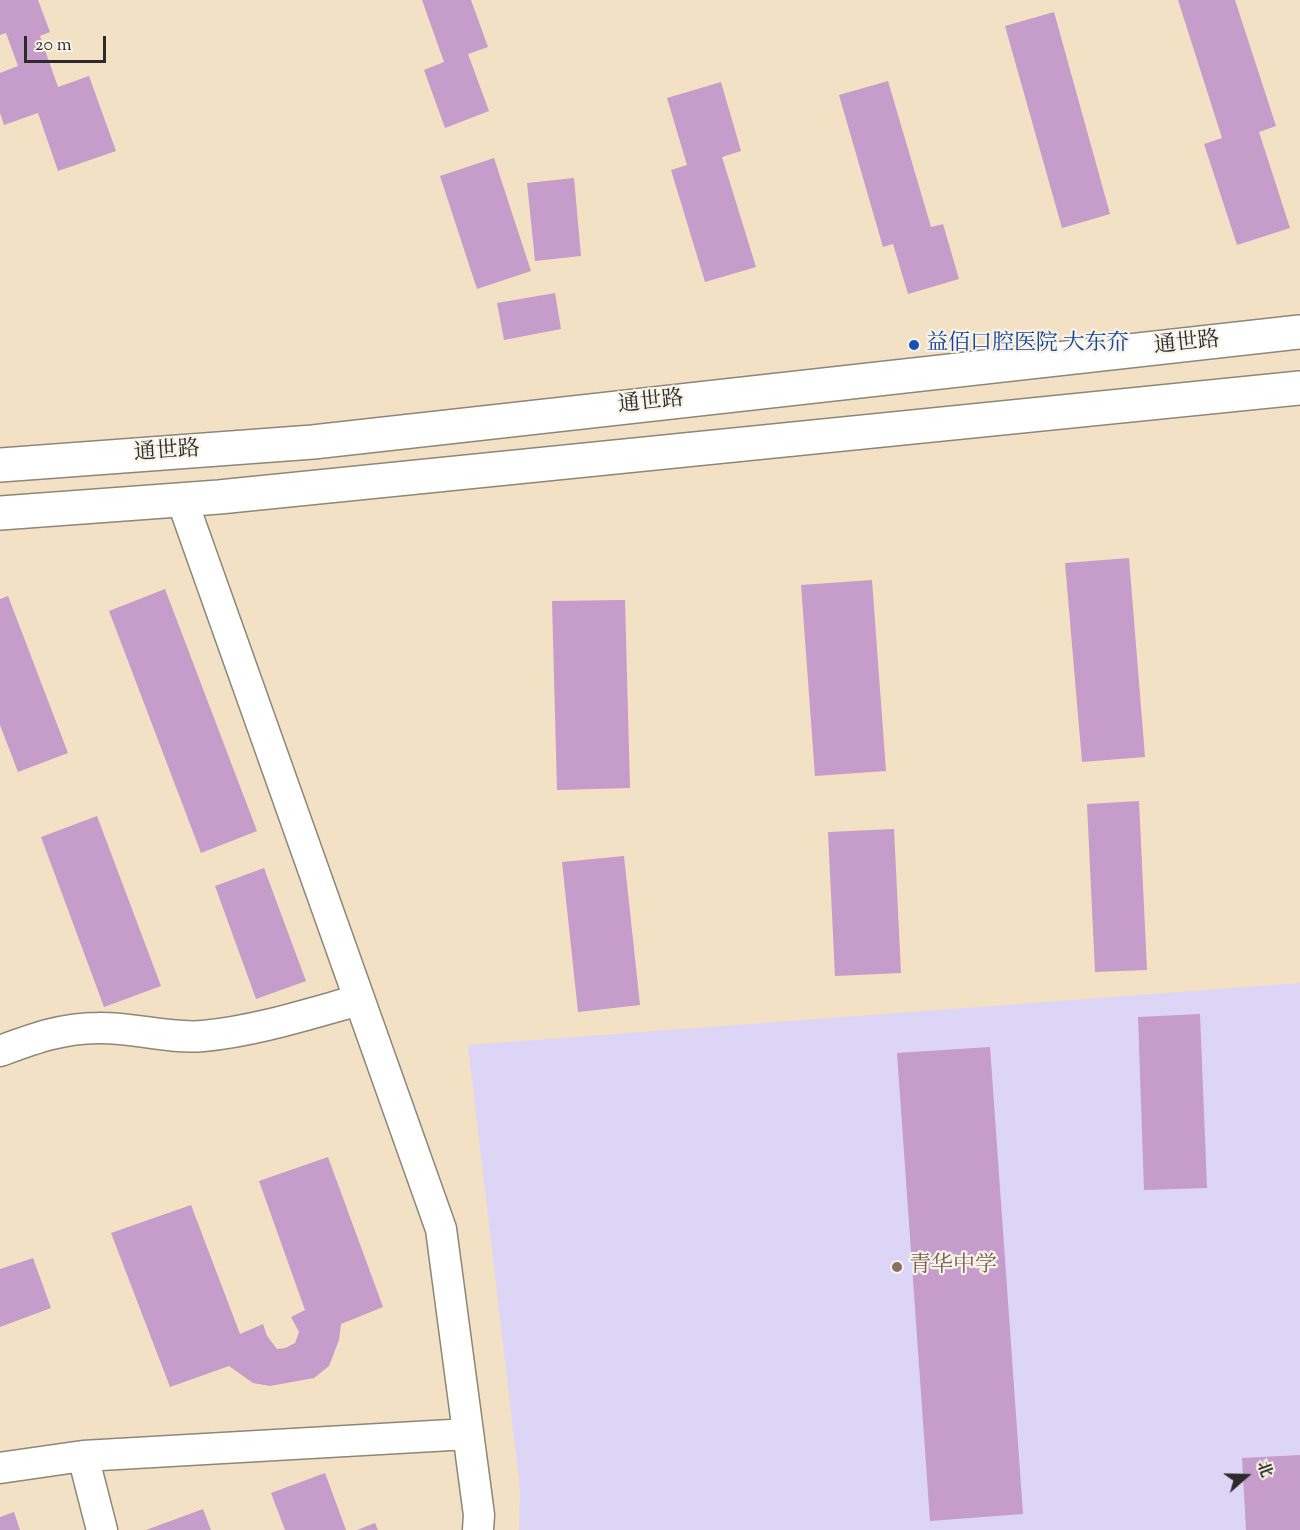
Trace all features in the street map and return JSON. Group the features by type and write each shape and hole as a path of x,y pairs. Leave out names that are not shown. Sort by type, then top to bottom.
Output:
{"main road":[{"name":"通世路","path":"0,465 313,442 1300,332"},
{"path":"0,513 182,500 1300,388"}],"street":[{"path":"182,500 441,1229 479,1515 478,1530"},
{"path":"0,1051 62,1030 98,1028 133,1030 171,1037 202,1036 250,1029 359,1000"},
{"path":"0,1468 83,1456 468,1434"},
{"path":"83,1456 102,1530"}],"shaded area":[{"name":"青华中学","path":"1300,983 1300,1530 519,1530 520,1489 468,1045"}],"building":[{"path":"0,0 38,0 50,32 40,36 58,87 89,76 116,151 58,171 38,113 4,125 0,113 0,73 18,66 6,33 0,35"},
{"path":"422,0 471,0 488,47 468,54 489,111 445,128 424,70 444,62"},
{"path":"1178,0 1235,0 1276,126 1259,132 1290,228 1237,245 1204,144 1222,138"},
{"path":"1054,12 1110,214 1062,228 1005,26"},
{"path":"888,81 931,227 943,224 959,279 908,294 893,244 883,247 839,95"},
{"path":"721,82 741,151 722,157 756,267 705,282 671,170 687,165 667,98"},
{"path":"494,158 531,271 477,289 440,176"},
{"path":"574,178 581,256 535,261 527,183"},
{"path":"555,293 561,329 504,340 497,303"},
{"path":"1129,558 1145,757 1082,762 1065,563"},
{"path":"872,580 886,771 815,776 801,585"},
{"path":"165,589 257,831 201,853 109,611"},
{"path":"8,596 68,753 18,772 0,725 0,599"},
{"path":"625,600 630,788 557,790 552,601"},
{"path":"1139,801 1147,970 1095,972 1087,804"},
{"path":"97,816 161,986 104,1007 41,837"},
{"path":"894,829 901,973 835,976 828,832"},
{"path":"624,856 640,1005 578,1012 562,862"},
{"path":"264,868 306,981 256,999 215,886"},
{"path":"1200,1014 1207,1188 1144,1190 1138,1017"},
{"path":"990,1047 1023,1514 930,1521 897,1053"},
{"path":"328,1157 383,1307 341,1324 339,1340 329,1366 314,1378 270,1386 253,1383 229,1366 170,1387 111,1233 191,1205 240,1334 263,1324 267,1336 277,1349 285,1348 295,1343 299,1332 291,1317 305,1310 259,1181"},
{"path":"33,1258 51,1308 0,1327 0,1269"},
{"path":"1300,1455 1300,1530 1246,1530 1242,1458"},
{"path":"325,1473 346,1530 285,1530 271,1493"},
{"path":"203,1509 211,1530 146,1530"},
{"path":"14,1512 20,1530 0,1530 0,1517"},
{"path":"375,1523 378,1530 357,1530"}],"place":[{"name":"益佰口腔医院 大东夼","path":"914,345"},
{"name":"青华中学","path":"897,1267"}]}
